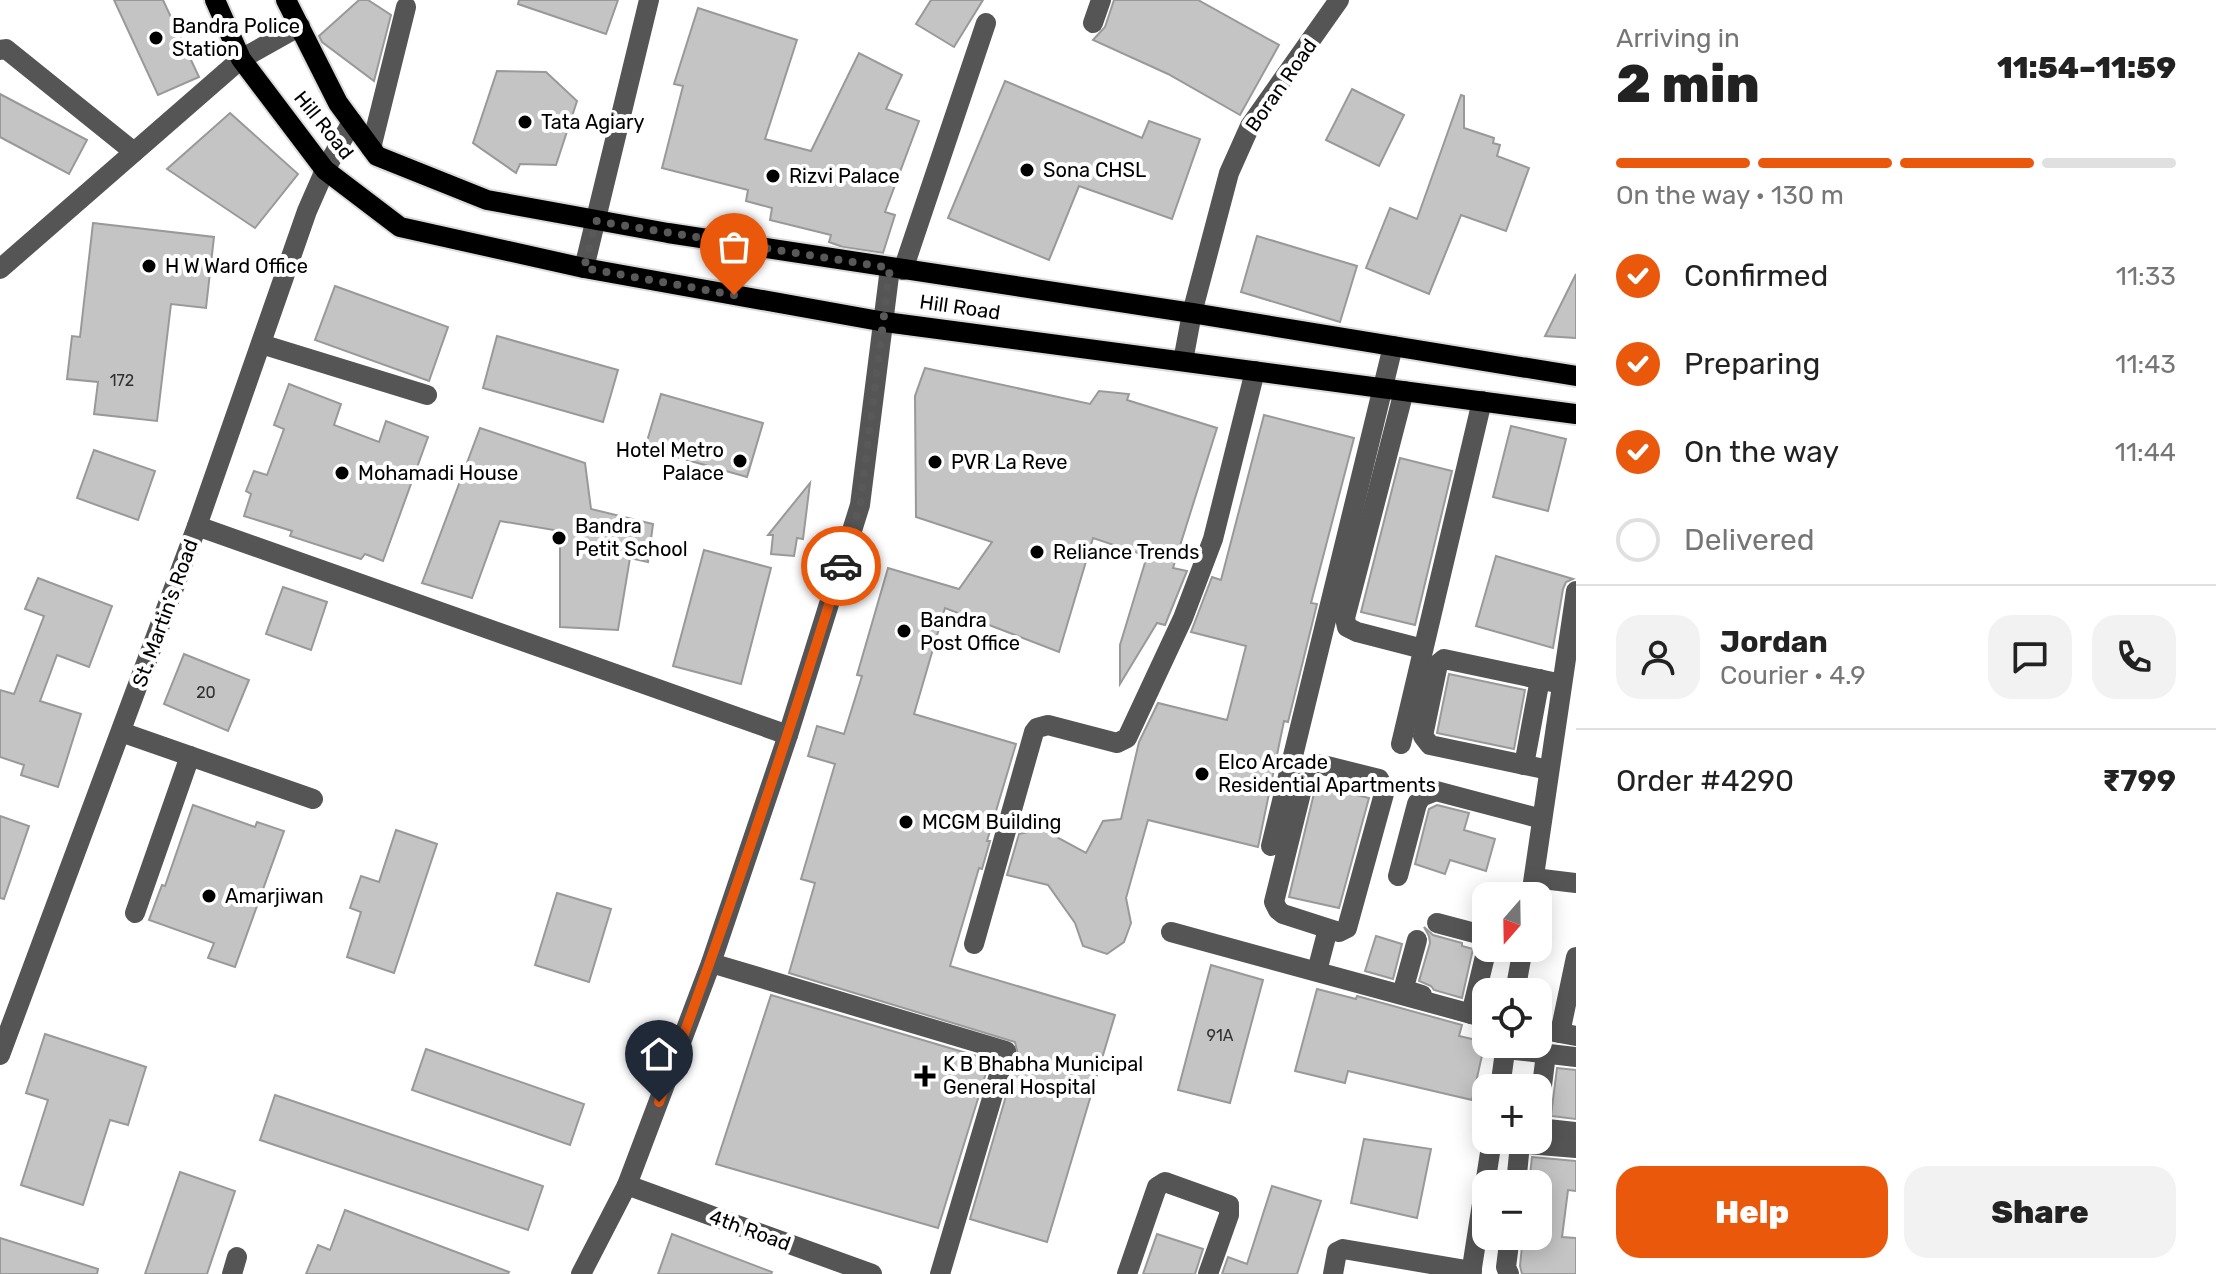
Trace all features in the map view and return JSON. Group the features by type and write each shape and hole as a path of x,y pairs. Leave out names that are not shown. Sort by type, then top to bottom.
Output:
{"main road":[{"name":"Hill Road","path":"215,0 241,59 325,170 400,227 584,268 885,322 1576,414"},
{"name":"Hill Road","path":"286,0 338,103 377,156 487,200 596,221 1576,376"}],"street":[{"path":"584,268 649,0"},
{"path":"1093,23 1101,0"},
{"name":"Boran Road","path":"1183,361 1192,313 1229,173 1250,126 1339,0"},
{"path":"371,148 406,7"},
{"path":"581,1274 627,1185 711,963 788,735 860,505 885,322 897,269 986,23"},
{"path":"0,269 241,59 300,26"},
{"path":"0,50 6,49 134,152"},
{"name":"St. Martin's Road","path":"0,1055 197,526 307,211 325,170 352,122"},
{"path":"261,344 427,395"},
{"path":"1393,346 1394,390 1345,618 1347,627 1357,632 1423,649"},
{"path":"974,944 1034,732 1048,725 1117,743 1127,738 1183,618 1213,539 1255,371"},
{"path":"1271,846 1394,390"},
{"path":"1401,744 1482,401"},
{"path":"197,526 788,735"},
{"path":"1534,882 1576,591"},
{"path":"1549,770 1430,745 1423,736 1438,664 1444,659 1562,684"},
{"path":"1524,765 1540,679"},
{"path":"121,732 313,799"},
{"path":"135,913 190,756"},
{"path":"1319,764 1379,779 1385,790 1347,928 1339,932 1328,929 1283,914 1274,902 1307,771 1319,764"},
{"path":"1398,876 1417,804 1427,792 1436,791 1542,819"},
{"path":"1552,885 1576,883"},
{"path":"1437,923 1472,932"},
{"path":"1317,971 1328,929"},
{"path":"1171,932 1472,1012"},
{"path":"1417,940 1404,989 1472,1012"},
{"path":"1568,1034 1576,957"},
{"path":"711,963 1006,1051 940,1274"},
{"path":"1552,1055 1576,1057"},
{"path":"1552,1129 1576,1132"},
{"path":"1552,1146 1576,1148"},
{"path":"1333,1274 1337,1252 1343,1249 1428,1269 1471,1272 1490,1154"},
{"path":"1127,1274 1157,1187 1165,1182 1229,1205 1229,1215 1208,1274"},
{"name":"4th Road","path":"627,1185 872,1274"},
{"path":"1508,1250 1506,1267 1509,1274"}],"building":[{"name":"Bandra Police Station","path":"114,0 163,0 199,77 158,95"},
{"path":"359,0 368,0 391,15 374,81 322,42 319,36"},
{"path":"519,0 618,0 606,34 518,4"},
{"path":"931,0 983,0 954,47 916,24"},
{"path":"1114,0 1198,0 1279,45 1240,115 1168,74 1093,40 1105,27"},
{"path":"698,8 797,40 765,139 811,151 859,53 902,75 886,109 919,121 885,212 895,215 883,253 843,247 829,242 831,235 770,220 772,208 746,201 748,190 662,168 683,86 674,84"},
{"name":"Tata Agiary","path":"497,71 546,72 577,101 556,165 520,164 516,173 473,143"},
{"name":"Sona CHSL","path":"1005,81 1142,138 1149,121 1200,139 1172,219 1079,186 1049,260 948,218"},
{"path":"1352,89 1404,115 1379,166 1326,140"},
{"path":"0,94 87,140 69,174 0,137"},
{"path":"1461,95 1464,96 1464,128 1494,138 1493,143 1500,145 1497,156 1529,168 1506,231 1461,215 1429,294 1366,268 1390,208 1417,219"},
{"path":"230,113 298,174 255,228 167,169"},
{"path":"93,223 214,237 206,308 171,304 157,421 94,414 98,382 67,379 72,336 80,337"},
{"path":"1257,236 1357,266 1340,322 1241,292"},
{"path":"1576,274 1576,338 1545,336"},
{"path":"335,286 448,327 429,381 315,340"},
{"path":"497,336 618,370 603,422 483,388"},
{"path":"925,368 1090,404 1099,391 1129,394 1127,400 1217,428 1173,568 1187,571 1165,625 1157,623 1120,684 1120,645 1147,556 1093,538 1059,652 945,608 914,714 1016,744 987,841 990,841 982,869 979,868 950,966 1115,1015 1047,1242 970,1219 1018,1055 1015,1042 789,973 815,883 801,879 835,764 808,756 817,726 844,734 862,676 857,675 888,568 959,589 992,542 916,517 915,396"},
{"name":"Mohamadi House","path":"289,384 341,404 334,425 379,442 386,421 428,437 383,561 365,554 361,559 290,536 292,531 244,516 251,494 246,491 254,471 267,475 284,429 274,425"},
{"path":"661,394 763,423 747,477 645,448"},
{"path":"1264,415 1354,438 1311,603 1317,604 1288,722 1284,721 1258,847 1148,820 1126,898 1131,923 1124,942 1107,954 1083,946 1075,923 1048,885 1007,875 1019,834 1042,829 1086,853 1103,821 1121,819 1139,742 1158,703 1227,720 1246,646 1191,632 1212,577 1221,580"},
{"path":"1511,426 1566,439 1548,511 1493,497"},
{"path":"480,428 585,463 591,509 653,524 648,562 630,558 618,630 560,627 560,531 500,521 472,598 422,583"},
{"path":"94,450 155,471 138,520 77,498"},
{"path":"1400,458 1452,471 1415,625 1361,612"},
{"path":"810,483 803,539 797,538 794,556 771,554 773,535 768,535"},
{"path":"704,550 771,568 741,684 673,666"},
{"path":"1496,556 1573,579 1566,582 1563,589 1553,648 1476,626"},
{"path":"38,578 112,606 89,667 57,655 40,701 81,714 58,787 21,775 24,765 0,757 0,690 14,694 44,616 25,609"},
{"path":"283,587 327,602 311,650 266,634"},
{"path":"184,654 249,680 228,731 164,704"},
{"path":"1449,674 1525,690 1514,749 1437,733"},
{"path":"1316,785 1369,798 1339,908 1289,897"},
{"name":"Amarjiwan","path":"193,805 255,827 257,822 284,831 235,967 208,958 214,943 149,920 162,885 165,886"},
{"path":"1437,805 1469,813 1464,830 1495,839 1486,871 1450,860 1445,874 1415,864 1429,809"},
{"path":"0,816 29,826 4,899 0,898"},
{"path":"396,830 437,844 394,973 347,957 361,912 350,908 361,876 379,882"},
{"path":"557,893 611,909 589,982 535,965"},
{"path":"1424,927 1433,935 1472,949 1462,998 1434,990 1419,981 1430,943"},
{"path":"1376,936 1402,944 1393,979 1365,971"},
{"path":"1211,965 1263,980 1230,1103 1178,1090"},
{"path":"1317,989 1356,999 1357,996 1462,1025 1459,1036 1472,1039 1472,1058 1481,1058 1478,1074 1472,1074 1472,1100 1348,1071 1345,1083 1295,1071"},
{"path":"771,995 990,1060 938,1228 716,1164"},
{"path":"45,1034 146,1067 128,1125 110,1120 83,1205 21,1185 48,1100 26,1093"},
{"path":"426,1049 584,1104 570,1145 412,1090"},
{"path":"1557,1068 1576,1070 1576,1119 1552,1116"},
{"path":"275,1095 543,1186 528,1230 260,1140"},
{"path":"1364,1139 1431,1149 1417,1218 1351,1203"},
{"path":"1532,1157 1576,1161 1576,1191 1568,1190 1562,1237 1576,1238 1576,1274 1522,1274 1522,1250 1552,1250 1552,1170 1531,1170"},
{"path":"180,1172 235,1191 207,1274 145,1274"},
{"path":"1272,1186 1321,1201 1297,1274 1222,1274 1228,1257 1247,1264"},
{"path":"345,1210 509,1272 306,1274 318,1245 330,1250"},
{"path":"672,1234 772,1272 658,1274"},
{"path":"1157,1234 1203,1249 1195,1274 1143,1274"},
{"path":"0,1238 98,1269 97,1274 0,1274"}],"way so far":[{"path":"734,295 584,268 596,221 890,268 860,505 841,566"}],"place":[{"name":"Bandra Police Station","path":"156,38"},
{"name":"Tata Agiary","path":"525,122"},
{"name":"Sona CHSL","path":"1027,170"},
{"name":"Rizvi Palace","path":"773,176"},
{"name":"H W Ward Office","path":"149,266"},
{"name":"Hotel Metro Palace","path":"740,461"},
{"name":"PVR La Reve","path":"935,462"},
{"name":"Mohamadi House","path":"342,473"},
{"name":"Bandra Petit School","path":"559,538"},
{"name":"Reliance Trends","path":"1037,552"},
{"name":"Bandra Post Office","path":"904,631"},
{"name":"Elco Arcade Residential Apartments","path":"1202,774"},
{"name":"MCGM Building","path":"906,822"},
{"name":"Amarjiwan","path":"209,896"},
{"name":"K B Bhabha Municipal General Hospital","path":"925,1076"}],"route":[{"path":"659,1102 711,963 841,566"}]}
